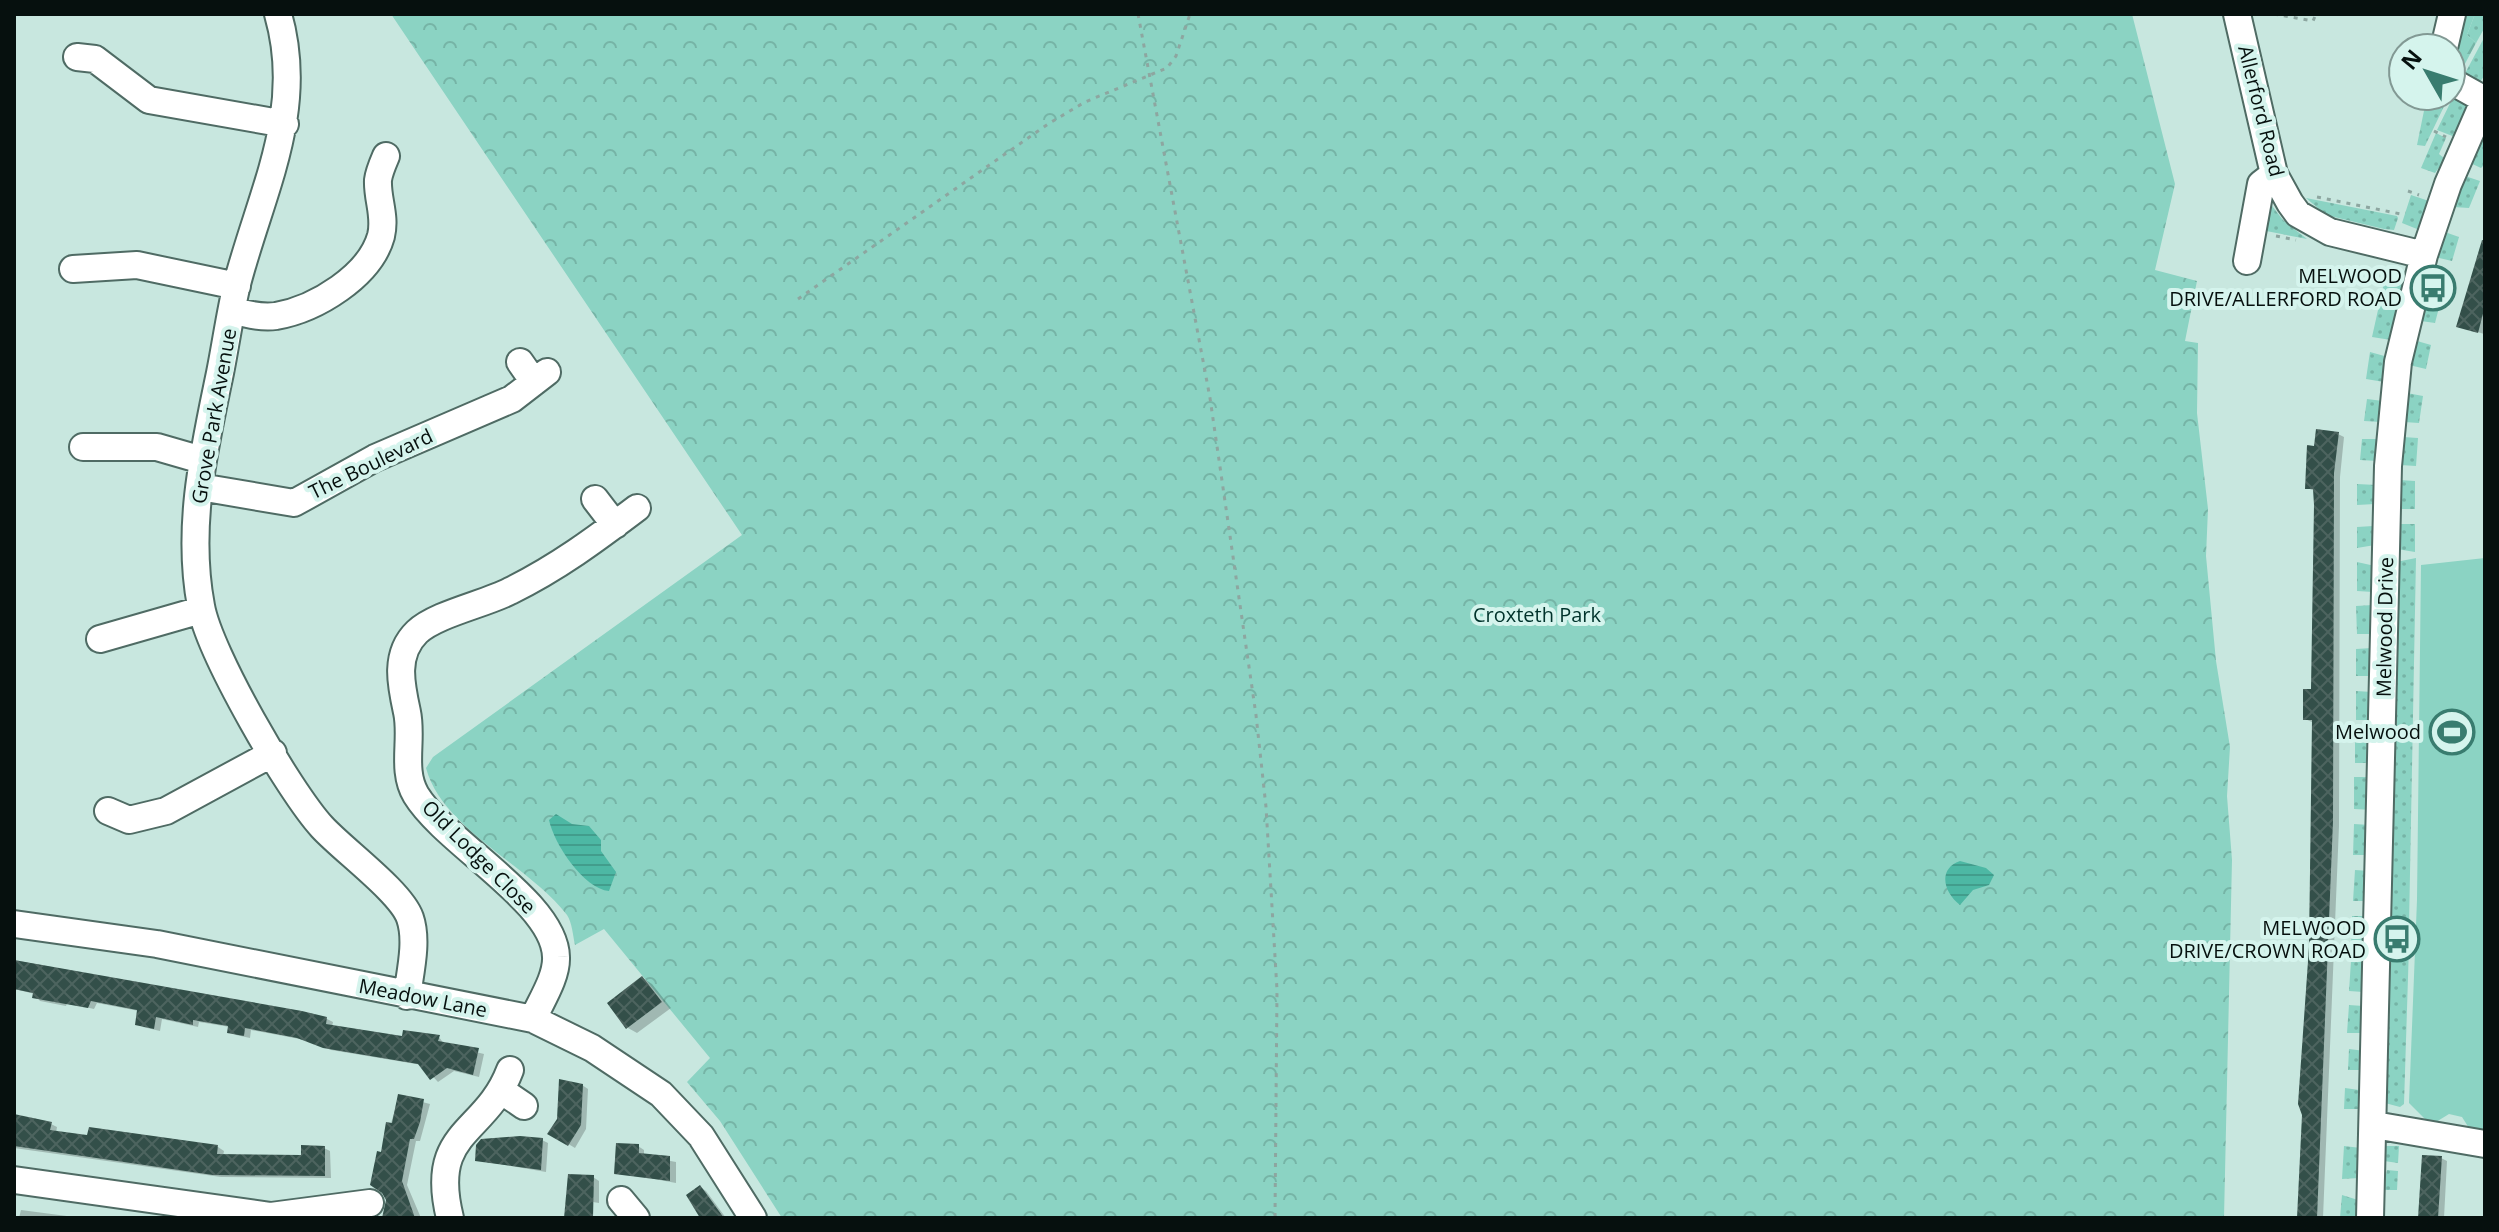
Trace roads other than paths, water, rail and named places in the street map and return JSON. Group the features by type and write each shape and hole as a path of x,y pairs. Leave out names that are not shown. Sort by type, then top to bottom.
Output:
{"street":[{"name":"Grove Park Avenue","path":"278,14 285,41 285,124 235,298 202,460 192,542 201,610 230,677 273,753 322,827 410,917 413,939 407,996"},
{"name":"Allerford Road","path":"2237,14 2278,182 2298,214 2330,232 2424,255"},
{"path":"77,57 95,59 149,100 285,124"},
{"path":"2467,89 2485,99"},
{"name":"Melwood Drive","path":"2370,1218 2388,466 2398,362 2424,255 2449,181 2485,99"},
{"path":"73,269 137,265 235,298 251,316 280,315 319,298 364,268 374,255 383,226 378,180 386,156"},
{"path":"2247,261 2261,184 2278,182"},
{"name":"The Boulevard","path":"200,487 294,503 375,458 512,399 533,372"},
{"path":"83,447 157,447 202,460"},
{"path":"595,499 615,525"},
{"name":"Old Lodge Close","path":"533,1019 554,972 554,941 527,903 441,826 415,792 409,777 408,718 401,669 404,653 418,630 541,575 637,508"},
{"path":"100,639 201,610"},
{"path":"108,811 129,820 166,811 273,753"},
{"name":"Meadow Lane","path":"14,924 157,944 533,1019 592,1048 661,1094 701,1136 753,1218"},
{"path":"450,1218 444,1177 451,1148 512,1089"},
{"path":"2374,1125 2485,1144"},
{"path":"14,1180 272,1217 370,1203"}],"place":[{"name":"MELWOOD DRIVE/ALLERFORD ROAD","path":"2433,288"},
{"name":"Melwood","path":"2452,732"},
{"name":"MELWOOD DRIVE/CROWN ROAD","path":"2397,939"}],"park label":[{"name":"Croxteth Park","path":"1537,615"}]}
